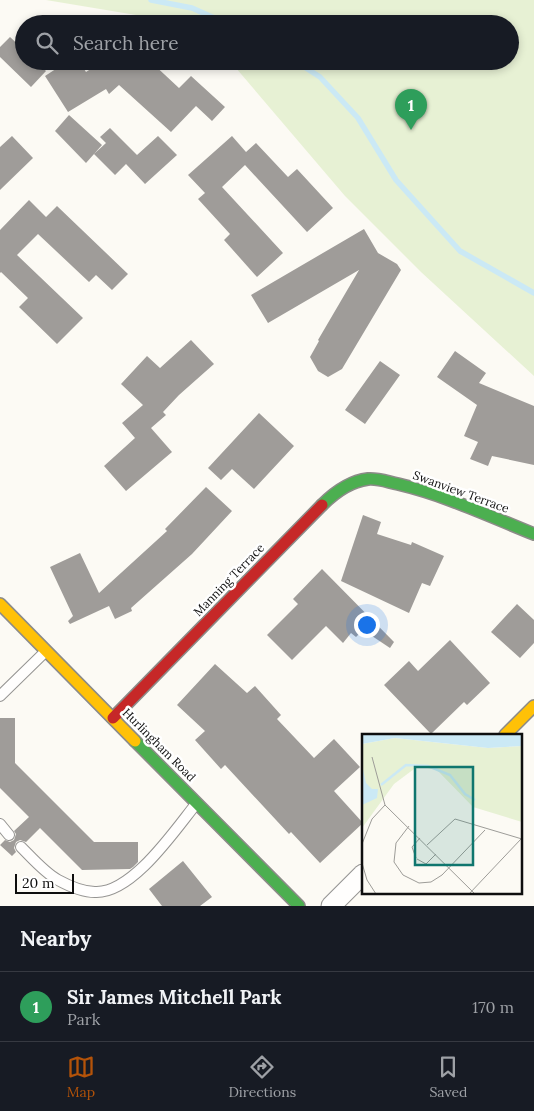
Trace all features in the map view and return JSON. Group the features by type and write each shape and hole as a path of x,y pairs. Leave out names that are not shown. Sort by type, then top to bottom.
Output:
{"street":[{"name":"Manning Terrace","path":"113,718 326,500 349,485 368,479 376,479"},
{"name":"Swanview Terrace","path":"376,479 426,491 534,534"},
{"name":"Hurlingham Road","path":"0,604 299,906"},
{"path":"506,734 534,706"},
{"path":"331,906 362,875"}],"lane":[{"path":"0,696 46,650"},
{"path":"21,847 56,879 76,888 96,893 116,887 141,871 197,803"},
{"path":"0,824 9,835"}],"green space":[{"path":"46,0 534,0 534,376 421,272 345,196 238,70 519,70 519,15 136,15"}],"building":[{"path":"10,37 15,42 15,70 46,71 31,87 0,57 0,47"},
{"path":"54,70 85,70 86,72 89,70 160,70 179,88 191,76 225,107 212,121 196,106 171,132 119,85 109,94 106,89 68,112 45,76"},
{"path":"69,115 102,145 86,163 55,131"},
{"path":"110,128 137,155 158,136 177,155 145,184 126,164 115,175 94,154 106,143 100,137"},
{"path":"12,136 33,158 0,190 0,147"},
{"path":"232,136 246,152 256,143 288,177 297,169 333,208 307,232 245,165 222,187 283,253 257,277 224,240 230,234 198,199 205,193 188,175"},
{"path":"29,200 46,217 57,206 128,274 112,290 96,275 89,282 38,234 17,255 83,318 57,344 19,307 28,298 0,273 0,230"},
{"path":"364,229 378,253 397,264 401,270 342,369 328,377 318,371 310,357 359,270 268,323 251,295"},
{"path":"191,340 214,364 179,395 163,412 166,415 151,428 172,452 126,491 104,466 135,438 122,423 143,405 121,384 147,356 160,368"},
{"path":"455,351 486,373 479,383 534,406 534,465 492,456 488,466 470,459 478,442 464,436 477,405 437,377"},
{"path":"380,361 400,375 365,424 345,410"},
{"path":"259,413 294,446 254,489 232,469 221,480 208,468"},
{"path":"206,487 232,511 192,554 131,608 132,611 115,619 109,606 70,624 68,621 73,616 50,567 80,553 99,593 167,531 165,529"},
{"path":"363,515 381,522 377,534 411,545 412,542 444,556 430,586 422,583 409,613 341,581"},
{"path":"322,569 394,642 390,648 363,630 356,637 351,633 343,643 326,626 292,660 267,635 298,604 293,599"},
{"path":"517,604 534,620 534,643 520,658 491,632"},
{"path":"450,640 490,683 467,705 464,702 431,734 384,685 409,661 418,671"},
{"path":"215,664 247,693 255,686 281,715 277,719 314,758 334,739 360,767 334,791 362,824 320,863 291,832 289,834 225,765 221,769 195,740 205,731 177,705"},
{"path":"0,718 15,718 15,763 94,842 138,842 138,862 133,867 130,869 82,870 40,828 26,842 20,840 16,842 14,848 16,852 12,856 0,845 5,840 10,842 14,840 16,834 14,831 29,817 0,788"},
{"path":"183,861 212,897 200,906 162,906 149,889"}],"waterway":[{"path":"151,0 192,8 208,15"},
{"path":"309,70 320,77 358,118 396,180 460,251 534,293"}],"traffic: fast":[{"path":"322,505 337,492 349,485 362,480 376,479 433,494 534,534"},
{"path":"135,741 299,906"}],"traffic: slow":[{"path":"0,604 135,741"},
{"path":"506,734 534,706"}],"traffic: jam":[{"path":"113,718 322,505"}],"place":[{"name":"Sir James Mitchell Park","path":"411,130"}]}
